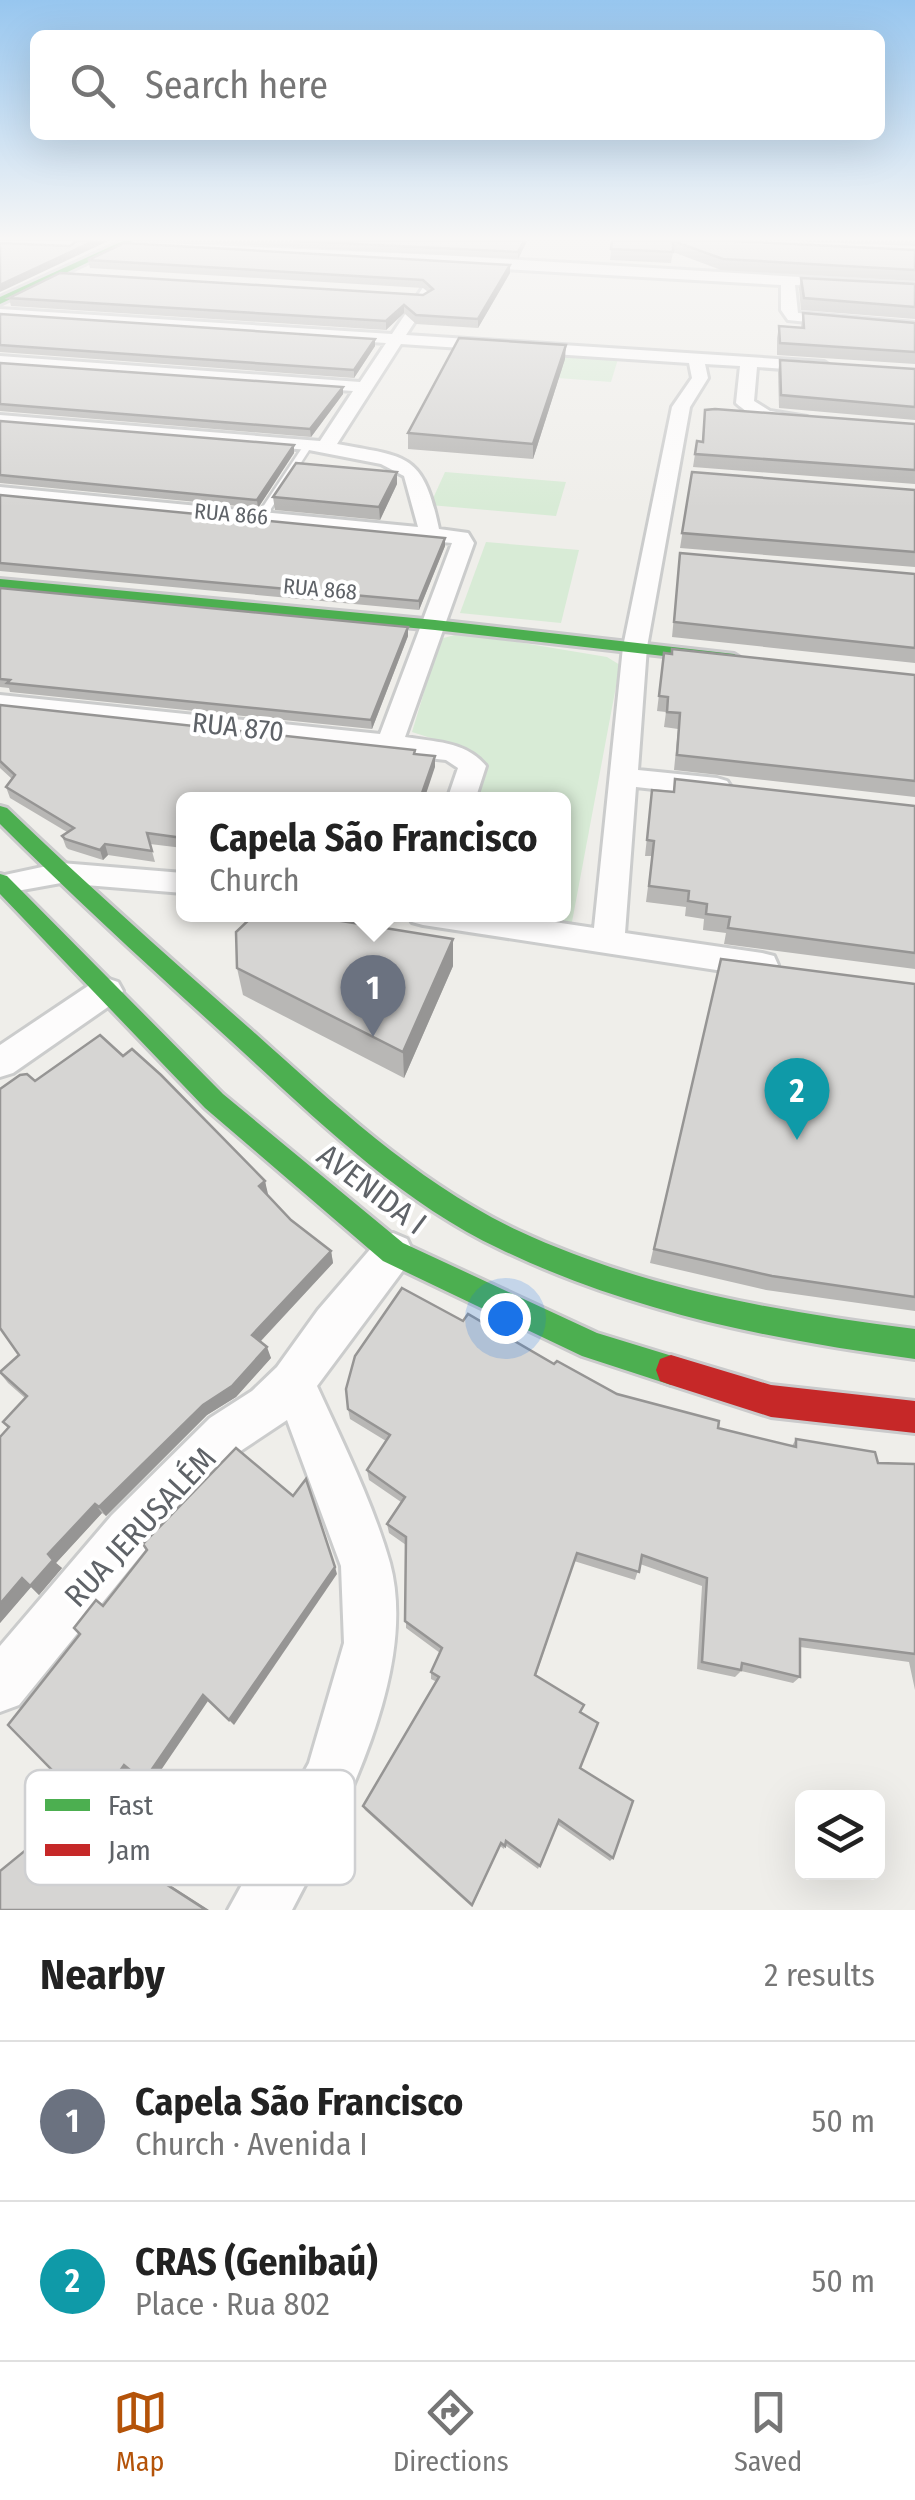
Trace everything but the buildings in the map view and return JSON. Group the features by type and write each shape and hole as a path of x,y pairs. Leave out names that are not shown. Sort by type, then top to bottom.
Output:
{"street":[{"path":"275,330 696,358 747,370"},
{"path":"316,446 365,387 399,330"},
{"path":"696,358 700,378"},
{"path":"0,361 365,387"},
{"path":"608,944 634,647 680,476 680,407 700,378 747,370 842,368"},
{"path":"747,370 746,403 754,410 779,419 818,422"},
{"path":"0,420 316,446 404,465 420,486 429,531"},
{"name":"RUA 866","path":"0,493 461,537 463,542 435,625"},
{"name":"RUA 868","path":"0,584 435,625 750,661"},
{"path":"390,743 435,625"},
{"name":"RUA 870","path":"0,703 454,753 472,766 464,792"},
{"path":"622,776 739,790"},
{"name":"AVENIDA I","path":"0,812 61,873 371,1154 454,1210 537,1252 645,1294 842,1336 915,1344"},
{"path":"2,883 61,873 176,882"},
{"name":"AVENIDA I","path":"2,883 214,1101 393,1252 593,1346 771,1401 915,1418"},
{"path":"472,922 800,970"},
{"path":"0,1062 106,991"},
{"name":"RUA JERUSALÉM","path":"0,1686 129,1532 226,1434 268,1407 293,1384 333,1325 393,1252"},
{"path":"293,1384 329,1465 366,1566 370,1643 335,1770"},
{"path":"257,1910 274,1885"}],"lane":[{"path":"262,516 316,446"}],"green space":[{"path":"500,350 618,359 611,382 490,373"},
{"path":"445,472 566,482 556,516 430,505"},
{"path":"486,542 579,550 561,623 460,613"},
{"path":"462,633 607,657 620,665 572,922 546,929 496,922 571,922 571,792 471,792 481,762 465,749 412,732 440,639"}],"traffic: fast":[{"path":"0,584 435,625 734,659"},
{"path":"0,812 117,924 333,1119 399,1172 469,1219 556,1261 655,1295 758,1320 915,1344"},
{"path":"0,881 214,1101 393,1252 593,1346 671,1370"}],"traffic: jam":[{"path":"671,1370 771,1401 915,1417"}],"place":[{"name":"Capela São Francisco","path":"373,1037"},
{"name":"CRAS (Genibaú)","path":"797,1140"}]}
